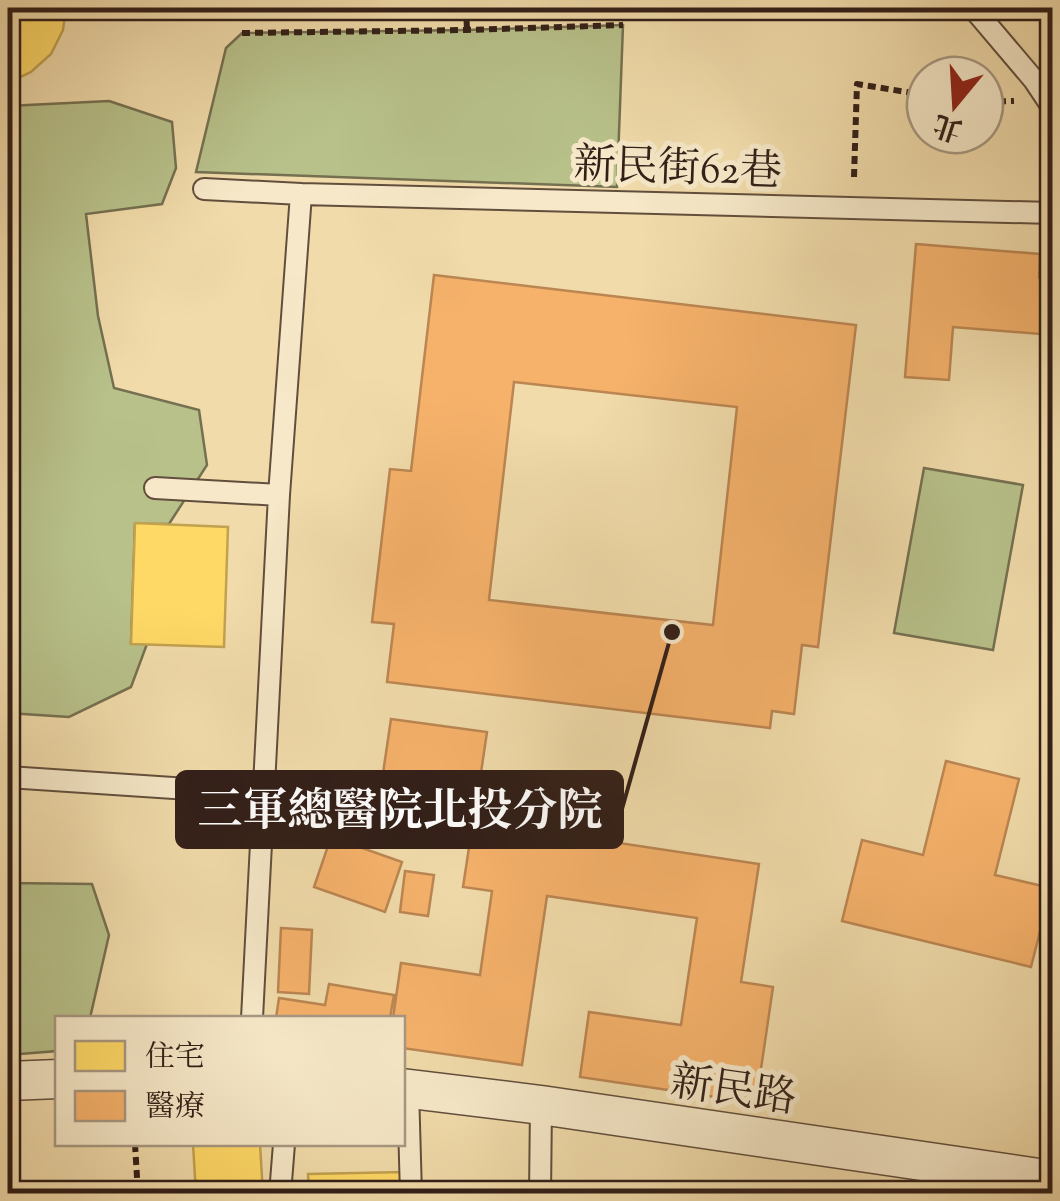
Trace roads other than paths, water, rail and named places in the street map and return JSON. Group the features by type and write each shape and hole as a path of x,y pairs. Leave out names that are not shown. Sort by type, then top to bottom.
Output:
{"street":[{"path":"8,1082 55,1080"},
{"name":"新民路","path":"405,1088 1052,1180"}],"lane":[{"path":"973,8 1051,103"},
{"name":"新民街62巷","path":"204,189 1052,213"},
{"path":"252,1016 279,495 301,194"},
{"path":"154,488 279,495"},
{"path":"8,777 263,794"},
{"path":"405,1088 410,1194"},
{"path":"540,1194 541,1105"},
{"path":"280,1194 284,1146"}],"place":[{"name":"三軍總醫院北投分院","path":"672,632"}]}
